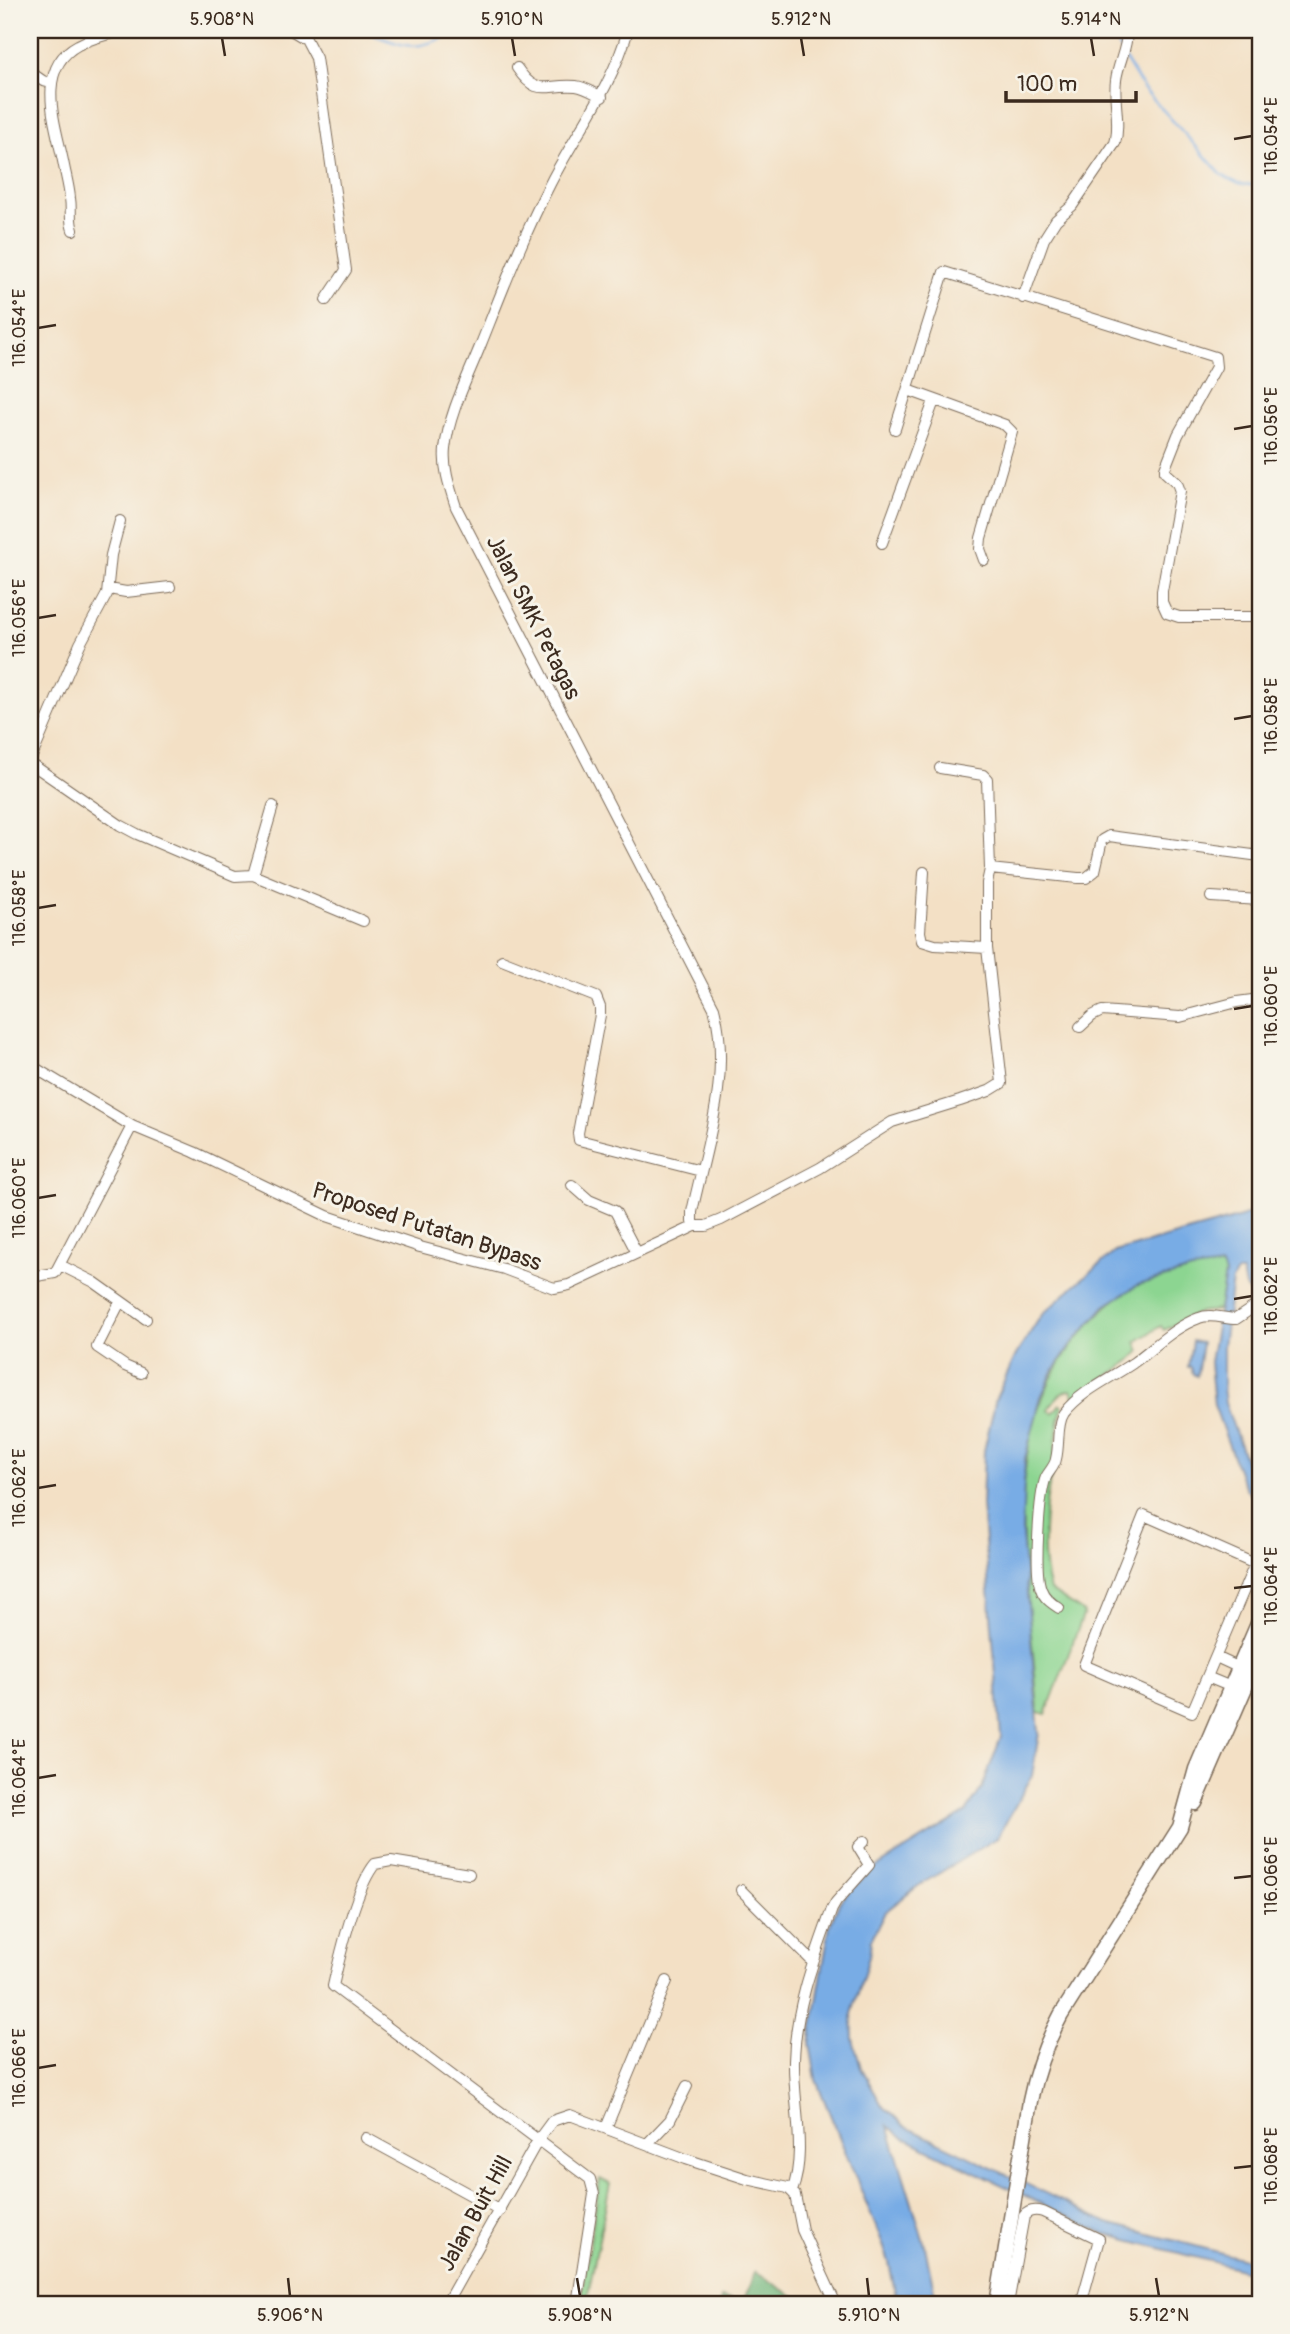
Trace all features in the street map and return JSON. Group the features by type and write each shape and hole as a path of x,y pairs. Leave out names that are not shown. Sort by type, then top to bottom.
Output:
{"street":[{"path":"30,37 33,30"},
{"path":"73,230 69,220 70,194 52,108 51,83 59,65 71,50 86,41 125,30"},
{"path":"291,30 306,39 316,58 340,218 346,270 327,300"},
{"name":"Jalan SMK Petagas","path":"628,30 602,97 551,182 507,280 455,409 445,450 446,479 456,507 714,1008 720,1034 721,1057 715,1105 692,1212 695,1226"},
{"path":"1023,298 1044,239 1056,220 1067,212 1115,143 1118,131 1115,90 1127,30"},
{"path":"517,68 531,85 538,89 579,86 602,97"},
{"path":"30,72 51,83"},
{"path":"895,429 944,272 1215,358 1216,366 1178,435 1165,467 1165,472 1177,483 1180,491 1161,602 1167,613 1180,617 1260,617"},
{"path":"908,390 1005,425 1012,432 981,538 984,560"},
{"path":"882,543 934,401"},
{"path":"120,521 111,555 109,589 80,644 30,762 137,834 234,876 253,875 363,921"},
{"path":"109,589 126,592 170,587"},
{"name":"Proposed Putatan Bypass","path":"30,1065 132,1126 194,1152 327,1216 420,1247 504,1269 554,1288 578,1282 695,1226 714,1223 820,1168 892,1122 989,1091 1002,1083 987,948 987,883 990,869 986,777 940,768"},
{"path":"253,875 273,806"},
{"path":"990,869 1086,878 1095,871 1102,840 1109,836 1260,856"},
{"path":"924,872 920,932 922,942 987,948"},
{"path":"1210,897 1260,900"},
{"path":"502,960 596,997 598,1001 600,1015 578,1133 579,1140 701,1171"},
{"path":"1080,1027 1102,1011 1180,1017 1237,1002 1260,999"},
{"path":"30,1277 52,1275 60,1265 132,1126"},
{"path":"572,1185 582,1191 589,1200 615,1211 637,1253"},
{"path":"60,1265 94,1282 146,1319"},
{"path":"120,1302 97,1347 125,1366 141,1373"},
{"path":"1059,1608 1048,1601 1040,1587 1038,1555 1042,1497 1046,1476 1056,1463 1060,1441 1059,1422 1062,1415 1077,1400 1136,1361 1162,1339 1197,1318 1213,1316 1231,1319 1242,1316 1259,1304"},
{"path":"1144,1515 1255,1564 1207,1677 1192,1712 1084,1665 1144,1515"},
{"path":"997,2304 1034,2079 1045,2046 1061,2015 1180,1827 1196,1769 1237,1689 1260,1619"},
{"path":"1245,1670 1260,1653"},
{"path":"1216,1657 1245,1670"},
{"path":"1207,1677 1237,1689"},
{"path":"792,2191 798,2165 794,2061 796,2022 813,1962 836,1902 869,1865 858,1847 864,1840"},
{"path":"469,1874 391,1861 375,1864 365,1882 346,1934 333,1986 585,2174 592,2182 594,2193 577,2304"},
{"path":"741,1890 813,1962"},
{"path":"667,1981 606,2128 747,2179 792,2191 795,2194 802,2230 835,2304"},
{"path":"647,2144 663,2131 687,2085"},
{"name":"Jalan Buit Hill","path":"446,2304 538,2140 552,2121 564,2116 576,2117 606,2128"},
{"path":"366,2138 500,2211"},
{"path":"1008,2304 1024,2216 1036,2210 1044,2211 1099,2239 1081,2304"}],"green space":[{"path":"1222,1266 1225,1274 1219,1310 1200,1312 1164,1330 1161,1326 1136,1342 1140,1351 1130,1361 1075,1398 1071,1390 1063,1392 1048,1410 1053,1413 1060,1404 1063,1406 1047,1497 1044,1556 1047,1579 1050,1590 1084,1613 1046,1714 1038,1712 1024,1564 1023,1514 1026,1465 1035,1418 1054,1373 1083,1332 1116,1299 1149,1281"},
{"path":"600,2179 610,2184 586,2304 580,2304"},
{"path":"755,2272 806,2304 720,2304 721,2298 743,2302"}],"water":[{"path":"1260,1209 1260,1305 1245,1287 1242,1272 1237,1272 1232,1281 1223,1346 1223,1387 1225,1403 1251,1476 1260,1491 1260,1505 1241,1478 1214,1405 1210,1362 1225,1274 1222,1266 1192,1270 1138,1285 1105,1306 1054,1369 1041,1397 1025,1459 1022,1533 1039,1733 1032,1776 997,1838 918,1886 885,1912 871,1940 869,1957 852,2014 853,2039 861,2068 882,2105 906,2127 1108,2223 1260,2263 1260,2274 1105,2234 904,2138 888,2126 924,2242 937,2304 897,2304 889,2262 879,2234 816,2080 810,2043 830,1925 840,1901 872,1870 966,1812 982,1788 1001,1737 982,1505 984,1451 996,1398 1016,1355 1041,1316 1115,1252 1241,1217"},
{"path":"1192,1341 1202,1343 1197,1376 1193,1374 1191,1367 1188,1367"}],"waterway":[{"path":"360,30 411,46 431,42 462,30"},
{"path":"1109,30 1121,51"},
{"path":"1124,57 1143,88 1222,175 1240,184 1260,184"}]}
